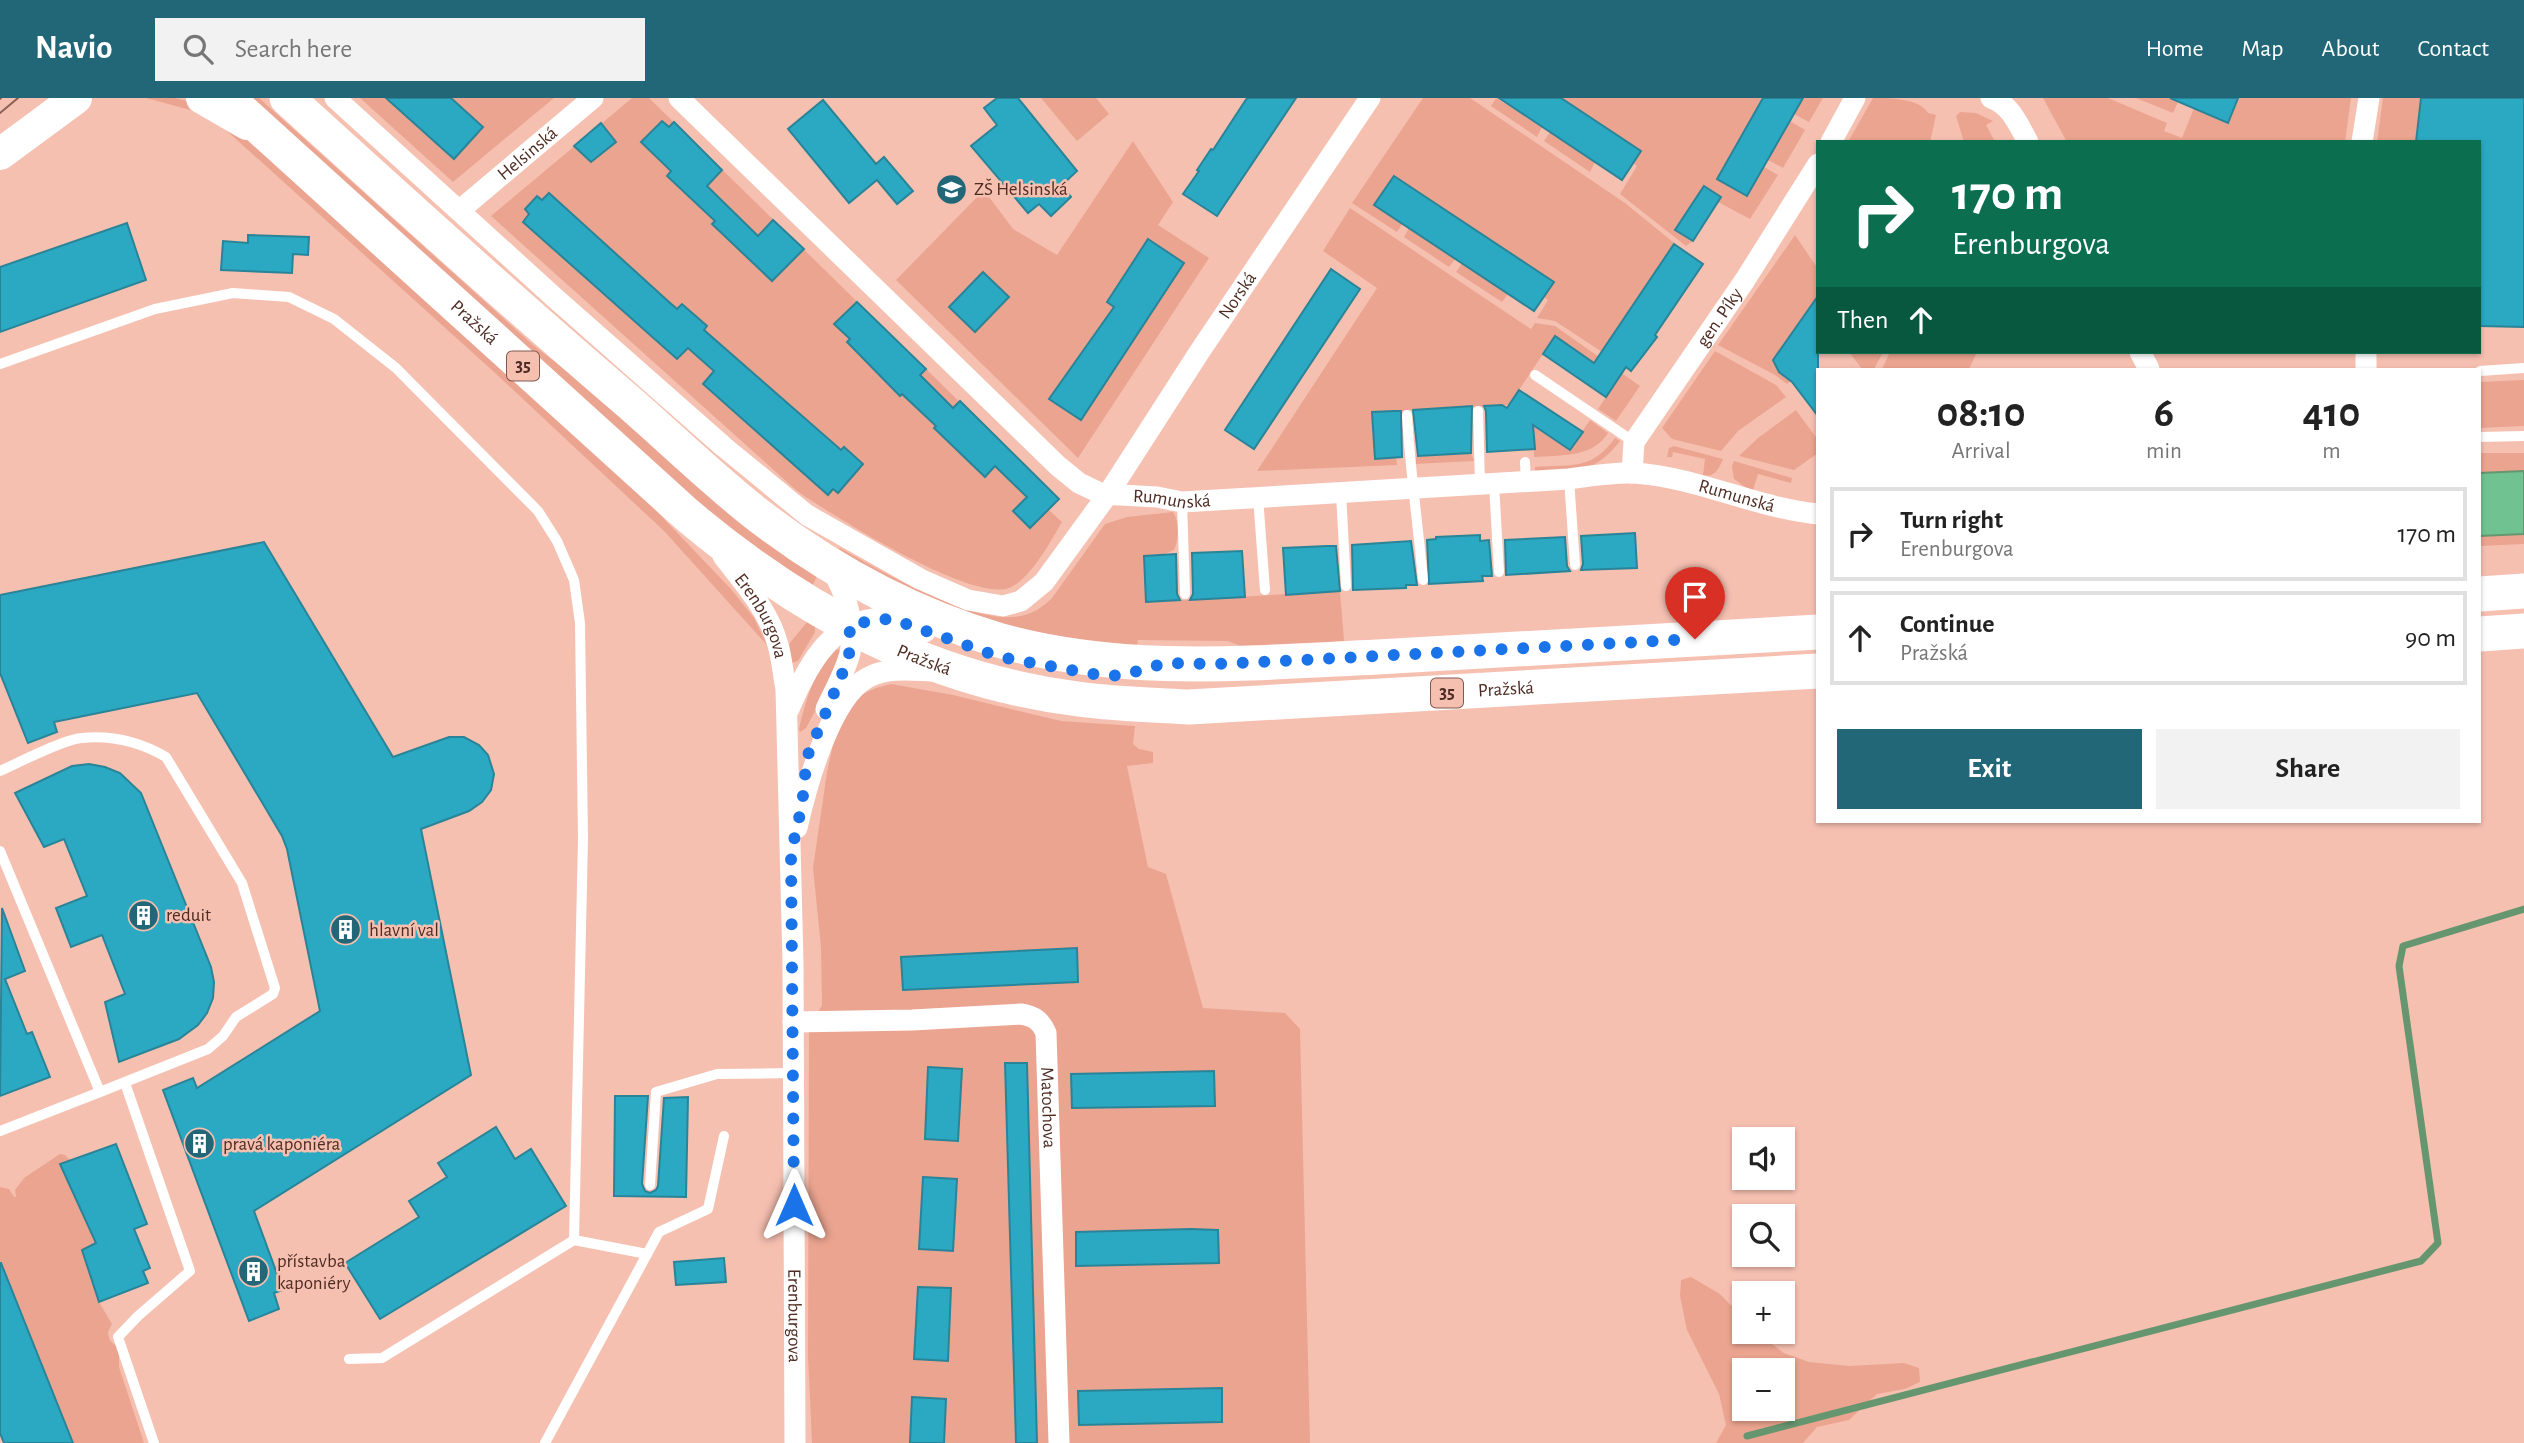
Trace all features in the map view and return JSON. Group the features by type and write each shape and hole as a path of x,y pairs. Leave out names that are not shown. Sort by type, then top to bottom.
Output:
{"main road":[{"path":"0,134 45,98"},
{"path":"0,154 76,98"},
{"path":"202,98 277,143"},
{"name":"Pražská","path":"227,98 703,529 774,583 849,626 910,655 958,672 1076,699 1128,705 1189,707 1816,671"},
{"name":"Pražská","path":"287,98 490,283 703,469 784,534 827,563 908,606 999,640 1105,660 1215,664 1816,632"},
{"path":"2481,594 2524,590"},
{"path":"2481,634 2524,631"}],"street":[{"path":"335,98 565,307 767,484 807,515 839,535 930,583 984,604 1003,606 1021,601 1044,582 1108,494"},
{"name":"Helsinská","path":"460,210 593,98"},
{"name":"Rumunská","path":"679,98 1058,466 1087,488 1108,494 1157,497 1182,502 1487,484 1525,472 1569,479 1632,473 1717,490 1793,512 1816,514"},
{"name":"Norská","path":"1108,494 1200,351 1370,98"},
{"path":"1832,140 1855,98"},
{"path":"1991,98 2001,102 2011,112 2027,140"},
{"path":"2362,140 2369,98"},
{"name":"gen. Píky","path":"1634,442 1745,280 1816,167"},
{"path":"1632,473 1634,442"},
{"name":"Erenburgova","path":"703,529 759,603 773,630 782,668 787,715 793,1023 795,1443"},
{"name":"Erenburgova","path":"802,805 807,757 848,660 851,642 844,592 827,563"},
{"name":"Erenburgova","path":"787,715 804,676 831,639 849,626 874,620 892,619 1000,657 1104,676 1123,675 1166,663"},
{"name":"Erenburgova","path":"791,853 813,766 847,697 860,683 873,675 892,670 958,672"},
{"name":"Matochova","path":"793,1023 1021,1014 1037,1019 1043,1026 1046,1033 1059,1443"}],"lane":[{"path":"0,364 155,309 233,293 289,297 334,319 397,368 528,501 544,521 557,541 574,580 580,623 583,839 574,1240"},
{"path":"2481,371 2524,368"},
{"path":"1535,375 1634,442"},
{"path":"1478,411 1499,572"},
{"path":"1407,415 1410,468 1423,580"},
{"path":"2481,437 2524,436"},
{"path":"1569,479 1575,565"},
{"path":"1341,493 1346,586"},
{"path":"1258,497 1265,590"},
{"path":"1182,502 1185,594"},
{"path":"2481,583 2524,590"},
{"path":"0,771 79,737 120,739 146,745 166,757 242,883 275,988 273,994 236,1017 223,1036 208,1049 0,1131"},
{"path":"0,851 100,1093"},
{"path":"650,1185 656,1092 717,1074 793,1073"},
{"path":"125,1083 190,1271 118,1337 154,1443"},
{"path":"545,1443 659,1232 708,1209 724,1136"},
{"path":"349,1359 382,1358 574,1240 647,1254"}],"shaded area":[{"path":"146,98 175,98 187,101 232,125 643,497 731,589 754,618 767,645 664,531 494,372 227,131 194,111"},
{"path":"248,98 259,98 533,345 602,398 817,576 811,589 738,539"},
{"path":"360,98 554,98 453,182"},
{"path":"632,98 649,98 1059,499 1049,510 1062,522 1039,559 1017,584 1009,588 990,589 934,570 869,536 797,491 491,216"},
{"path":"1041,98 1096,98 1109,114 1077,141"},
{"path":"1423,98 1470,98 1625,203 1673,242 1602,351 1631,371 1555,321 1537,318 1548,300 1544,297 1554,282 1394,176 1374,205 1403,223 1397,232 1352,203"},
{"path":"1496,98 1542,127 1537,137 1491,106"},
{"path":"1561,98 1763,98 1717,179 1747,196 1764,167 1778,175 1750,219 1718,202 1721,197 1704,186 1675,230 1693,241 1686,246 1620,194 1637,166 1633,163 1640,151"},
{"path":"1803,98 1823,98 1809,122 1794,114"},
{"path":"1873,98 1911,102 1936,115 1930,140 1849,140"},
{"path":"2043,98 2108,98 2167,123 2164,131 2182,138 2194,108 2228,123 2238,98 2351,98 2345,140 2066,140"},
{"path":"2136,98 2169,98 2178,102 2173,113"},
{"path":"2383,98 2421,98 2416,140 2377,140"},
{"path":"1960,112 1976,113 1993,121 1986,125 1994,140 1963,140 1956,116"},
{"path":"1790,121 1805,130 1783,168 1768,160"},
{"path":"1550,132 1595,162 1590,172 1544,141"},
{"path":"1133,141 1173,202 1158,225 1209,258 1078,458 896,280 984,190 1013,229 1057,255"},
{"path":"1350,208 1531,329 1535,323 1555,326 1640,386 1616,421 1598,409 1618,379 1555,336 1509,405 1372,412 1375,458 1396,457 1397,465 1257,471 1377,288 1323,251"},
{"path":"1409,228 1455,259 1449,267 1404,237"},
{"path":"1795,235 1816,266 1816,312 1806,314 1775,358 1779,372 1791,381 1787,384 1718,345"},
{"path":"1462,263 1508,294 1502,302 1456,272"},
{"path":"1715,351 1776,385 1786,397 1738,431 1721,451 1672,439 1662,428"},
{"path":"1851,354 1882,354 1875,368 1861,368"},
{"path":"1889,354 1976,354 1969,368 1882,368"},
{"path":"2524,380 2524,426 2481,428 2481,382"},
{"path":"1796,410 1816,437 1816,454 1794,470 1739,456"},
{"path":"1590,420 1608,433 1594,447 1575,454 1534,457 1534,426 1570,449"},
{"path":"1615,438 1620,441 1592,465 1573,470 1535,472 1535,467 1589,461 1606,449"},
{"path":"1674,446 1723,459 1714,474 1703,475 1705,459 1673,452 1672,457 1667,457 1669,448"},
{"path":"1422,452 1423,456 1465,452 1472,455 1474,461 1415,464 1417,454"},
{"path":"2481,453 2524,453 2524,544 2481,546"},
{"path":"1734,461 1792,478 1791,483 1758,474 1753,490 1745,487 1734,479"},
{"path":"2524,471 2524,534 2481,536 2481,473"},
{"path":"1173,512 1178,531 1174,550 1165,554 1144,556 1147,602 1340,591 1344,641 1240,646 1228,641 1138,640 1137,645 1129,646 1043,636 947,607 837,552 840,548 902,582 954,605 1001,617 1020,616 1038,610 1052,598 1105,524 1127,517"},
{"path":"808,621 815,626 815,632 798,661 792,663 789,644"},
{"path":"837,649 841,651 832,680 806,728 800,732 801,719 812,686 829,656"},
{"path":"891,684 953,695 1061,721 1135,726 1133,744 1139,749 1153,752 1153,763 1127,766 1148,867 1166,874 1203,1008 1285,1013 1300,1029 1310,1443 812,1443 808,1356 809,1030 822,1005 821,947 813,868 834,740 851,706 861,695"},
{"path":"60,1154 70,1160 61,1164 96,1243 83,1250 99,1302 112,1324 108,1332 109,1338 119,1347 119,1367 144,1443 73,1443 0,1261 0,1187 9,1189 16,1197 15,1190 24,1178"},
{"path":"1691,1277 1720,1294 1732,1306 1732,1344 1772,1344 1784,1353 1809,1362 1849,1366 1904,1363 1919,1368 1920,1382 1905,1389 1877,1394 1849,1420 1817,1427 1803,1443 1716,1443 1726,1425 1719,1394 1687,1330 1680,1296 1681,1280"}],"building":[{"path":"386,98 451,98 483,127 454,159"},
{"path":"997,98 1018,98 1077,171 1062,185 1071,197 1051,216 1039,204 1028,213 971,146 997,125 984,108"},
{"path":"1247,98 1296,98 1217,216 1183,194"},
{"path":"1499,98 1561,98 1641,151 1622,180"},
{"path":"1763,98 1803,98 1747,196 1717,179"},
{"path":"2170,98 2238,98 2228,123"},
{"path":"2421,98 2524,98 2524,327 2481,326 2481,140 2416,140"},
{"path":"823,100 876,164 884,157 913,191 897,204 877,180 849,203 788,129"},
{"path":"662,121 669,127 674,122 722,170 707,186 758,236 773,220 804,249 772,281 712,224 715,221 667,176 671,171 641,142"},
{"path":"601,123 616,142 591,162 574,146"},
{"path":"1394,176 1554,282 1534,311 1374,205"},
{"path":"1704,186 1721,197 1693,241 1675,230"},
{"path":"549,193 677,309 682,304 707,326 704,330 841,450 844,447 863,464 838,493 833,489 828,495 703,384 714,371 688,348 677,359 523,222 529,214 525,209 537,196 542,200"},
{"path":"127,223 146,280 0,332 0,267"},
{"path":"248,235 309,237 308,255 293,254 292,273 221,270 223,241 248,243"},
{"path":"1148,239 1184,263 1081,420 1049,399 1114,307 1107,302"},
{"path":"1674,244 1703,264 1655,335 1657,337 1631,371 1626,367 1606,397 1543,354 1555,336 1594,363"},
{"path":"1331,269 1360,289 1254,449 1225,430"},
{"path":"983,272 1009,297 975,332 949,307"},
{"path":"1816,299 1816,413 1792,382 1779,372 1773,360"},
{"path":"857,302 926,369 920,375 953,408 960,401 1059,499 1030,528 1013,511 1027,497 995,466 985,477 934,428 936,426 902,394 900,396 847,342 850,339 834,324"},
{"path":"1519,390 1583,432 1570,450 1533,425 1535,449 1487,452 1484,406 1502,405 1507,408"},
{"path":"1472,406 1471,453 1418,456 1413,410"},
{"path":"1401,411 1402,457 1375,459 1372,412"},
{"path":"1635,533 1637,568 1581,570 1581,536"},
{"path":"1480,535 1480,541 1489,540 1492,576 1482,576 1483,581 1429,584 1427,540 1436,537"},
{"path":"1565,537 1567,566 1570,571 1506,575 1505,540"},
{"path":"1411,541 1417,585 1406,585 1406,588 1353,590 1352,545"},
{"path":"264,542 393,757 449,737 464,737 479,745 488,755 494,774 491,790 482,802 469,811 421,829 471,1075 254,1211 283,1290 274,1293 279,1309 249,1321 163,1090 193,1078 197,1088 320,1011 287,849 282,836 197,693 54,722 57,732 28,743 0,673 0,595"},
{"path":"1336,546 1340,591 1286,595 1283,548"},
{"path":"1242,551 1245,597 1190,600 1193,594 1192,553"},
{"path":"1176,554 1177,594 1180,600 1146,602 1144,556"},
{"name":"reduit","path":"89,764 120,773 141,793 211,967 214,982 213,998 198,1025 179,1039 119,1062 105,1002 125,994 102,935 71,947 56,908 87,896 64,839 44,847 15,793 72,766"},
{"path":"2,908 25,971 5,979 27,1034 32,1032 50,1077 0,1096"},
{"path":"1077,948 1078,982 903,990 901,957"},
{"path":"1005,1063 1027,1063 1037,1443 1016,1443"},
{"path":"928,1067 962,1069 958,1141 925,1139"},
{"path":"1214,1071 1215,1106 1072,1108 1071,1074"},
{"path":"615,1096 648,1096 642,1184 645,1191 650,1193 658,1186 664,1098 688,1097 686,1197 614,1196"},
{"path":"496,1127 515,1159 531,1149 566,1206 380,1319 345,1263 419,1217 409,1201 447,1177 438,1163"},
{"path":"116,1144 147,1224 134,1229 150,1268 143,1271 148,1283 99,1302 82,1250 96,1243 60,1164"},
{"path":"923,1177 957,1179 953,1251 919,1249"},
{"path":"1218,1230 1219,1263 1076,1266 1076,1232"},
{"path":"724,1258 726,1282 676,1285 674,1262"},
{"path":"0,1263 73,1443 4,1443 0,1433"},
{"path":"918,1287 951,1288 948,1361 914,1359"},
{"path":"1222,1388 1222,1422 1079,1425 1078,1391"},
{"path":"912,1397 946,1399 944,1443 910,1443"}],"waterway":[{"path":"1747,1436 2421,1261 2438,1243 2399,966 2403,946 2524,909"}],"tram line":[{"path":"0,113 18,98"}],"place":[{"name":"ZŠ Helsinská","path":"951,189"},
{"name":"reduit","path":"143,915"},
{"name":"hlavní val","path":"346,930"},
{"name":"pravá kaponiéra","path":"200,1144"},
{"name":"přístavba kaponiéry","path":"254,1272"}],"route":[{"path":"794,1205 791,853 802,805 804,767 812,740 848,660 851,642 849,626 863,621 892,619 985,653 1019,662 1104,676 1123,675 1166,663 1215,664 1440,654 1695,639"}]}
